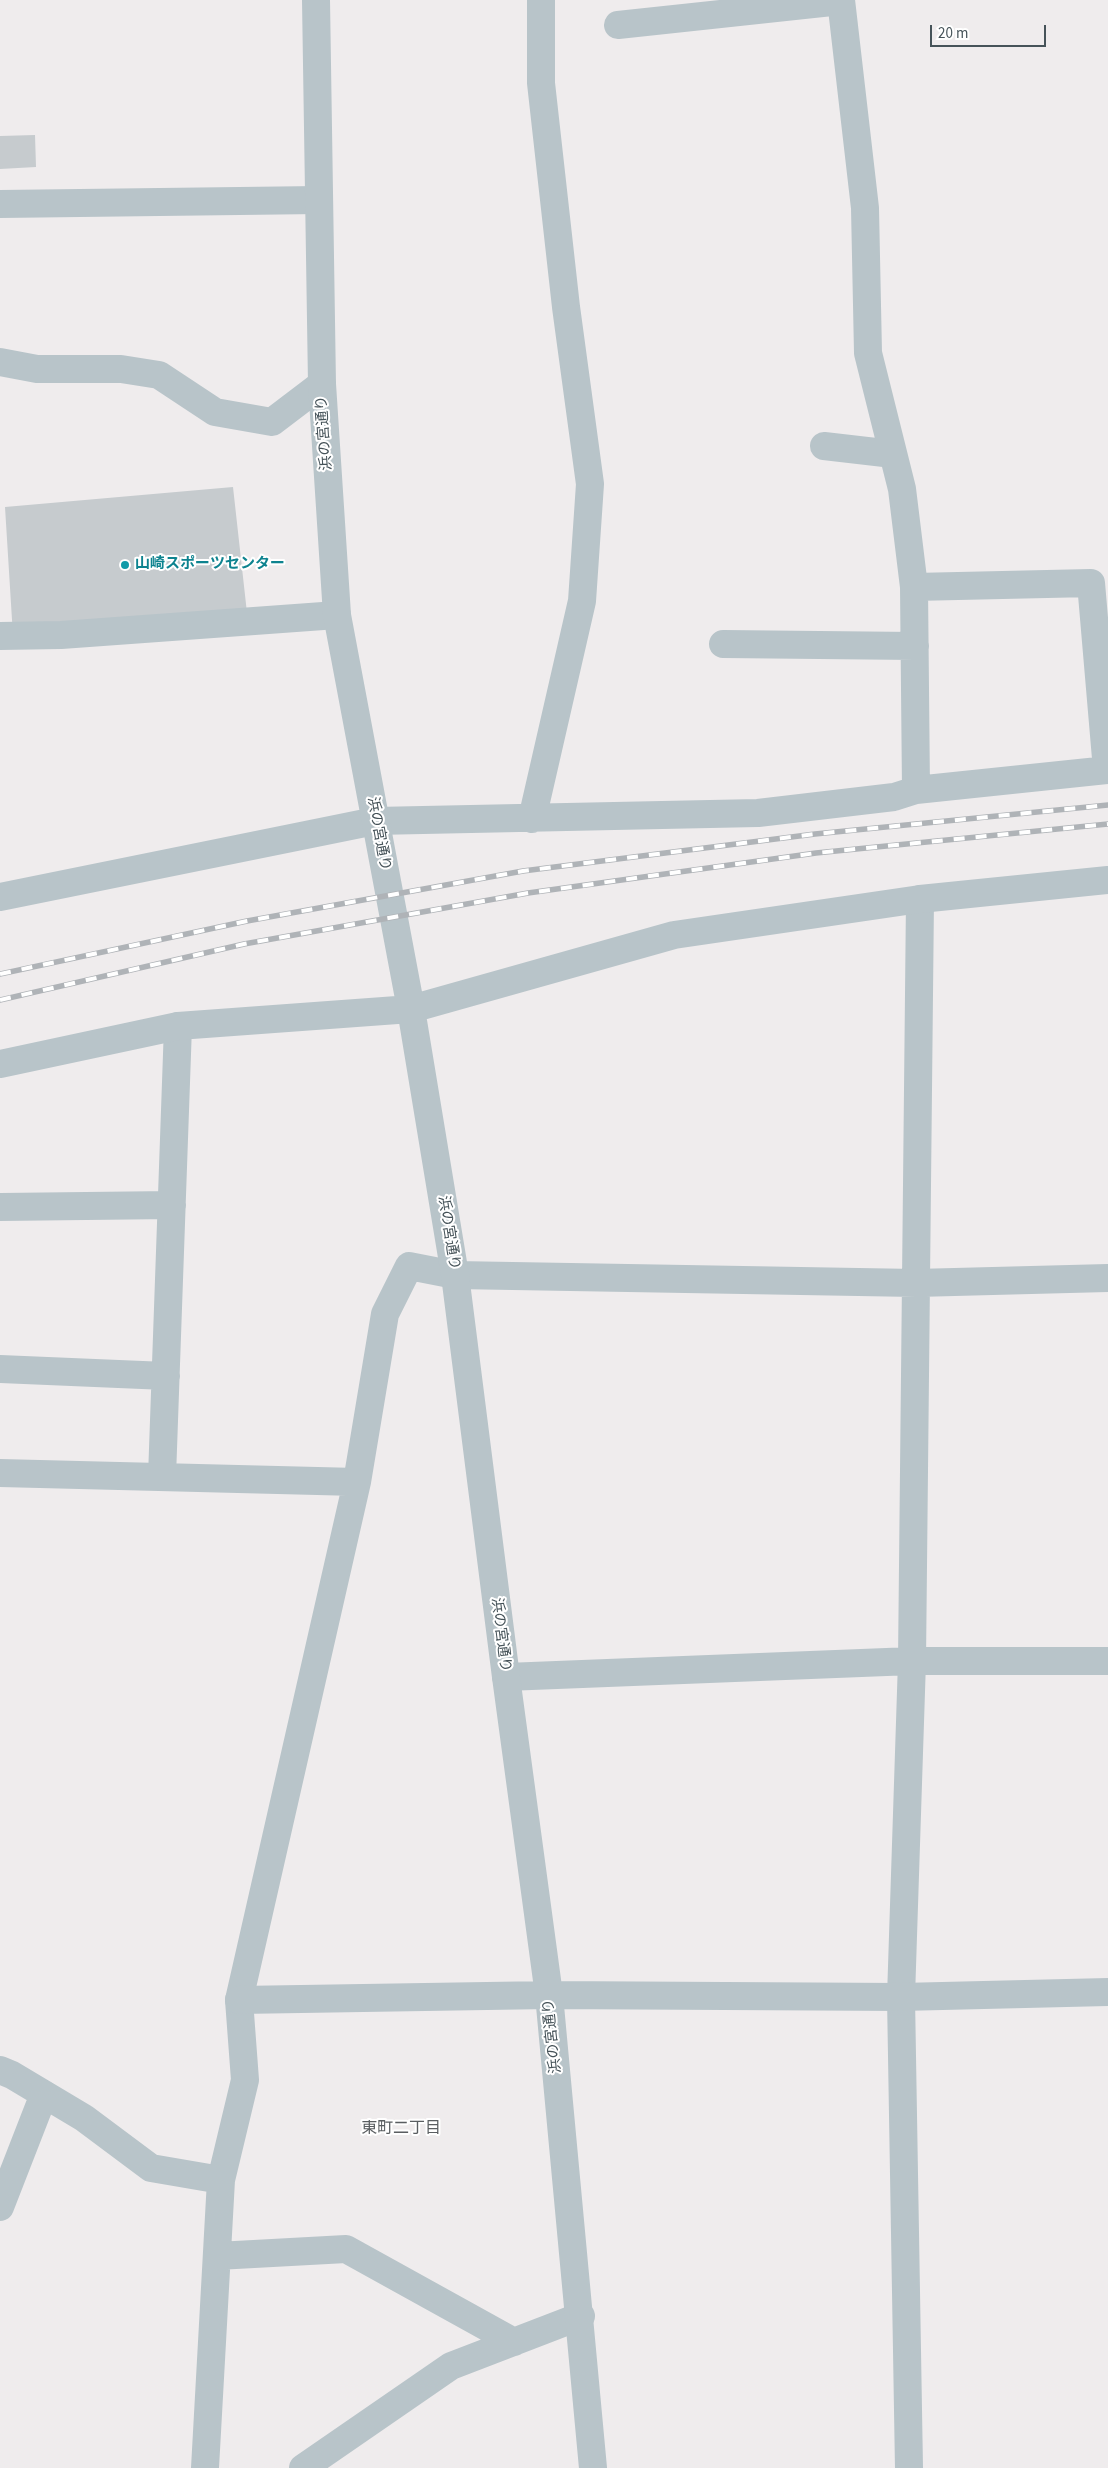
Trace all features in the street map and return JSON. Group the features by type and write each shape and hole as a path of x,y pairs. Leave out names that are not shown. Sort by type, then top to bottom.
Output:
{"street":[{"name":"浜の宮通り","path":"316,0 322,384 338,615 411,1009 455,1274 506,1677 549,1995 594,2468"},
{"path":"532,819 582,601 590,484 566,307 541,83 541,0"},
{"path":"618,25 841,0 865,208 868,353 902,489 914,587 916,790"},
{"path":"0,204 319,200"},
{"path":"0,362 37,369 121,369 159,375 215,412 272,422 322,384"},
{"path":"824,446 893,454"},
{"path":"0,897 375,821 758,813 894,797 916,790 1107,770 1091,583 914,587"},
{"path":"0,636 61,635 338,615"},
{"path":"724,644 915,646"},
{"path":"0,1064 178,1026 411,1009 674,935 920,899 1108,880"},
{"path":"909,2468 901,1997 912,1661 920,899"},
{"path":"162,1477 178,1026"},
{"path":"0,1206 172,1205"},
{"path":"205,2468 221,2180 245,2080 239,2000 358,1482 385,1314 409,1266 455,1274 916,1283 1108,1278"},
{"path":"0,1368 166,1376"},
{"path":"0,1473 358,1482"},
{"path":"506,1677 912,1661 1108,1662"},
{"path":"239,2000 549,1995 901,1997 1108,1992"},
{"path":"0,2070 12,2075 84,2118 150,2168 221,2180"},
{"path":"0,2207 44,2094"},
{"path":"217,2256 346,2249 514,2342"},
{"path":"303,2468 451,2366 580,2316"}],"building":[{"path":"35,135 36,167 0,169 0,136"},
{"name":"山崎スポーツセンター","path":"233,487 248,622 13,636 5,507"}],"railway":[{"path":"0,974 247,921 523,871 815,834 1108,805"},
{"path":"0,1000 244,944 528,893 816,853 1108,824"}],"place":[{"name":"山崎スポーツセンター","path":"125,565"}],"district":[{"name":"東町二丁目","path":"401,2129"}]}
